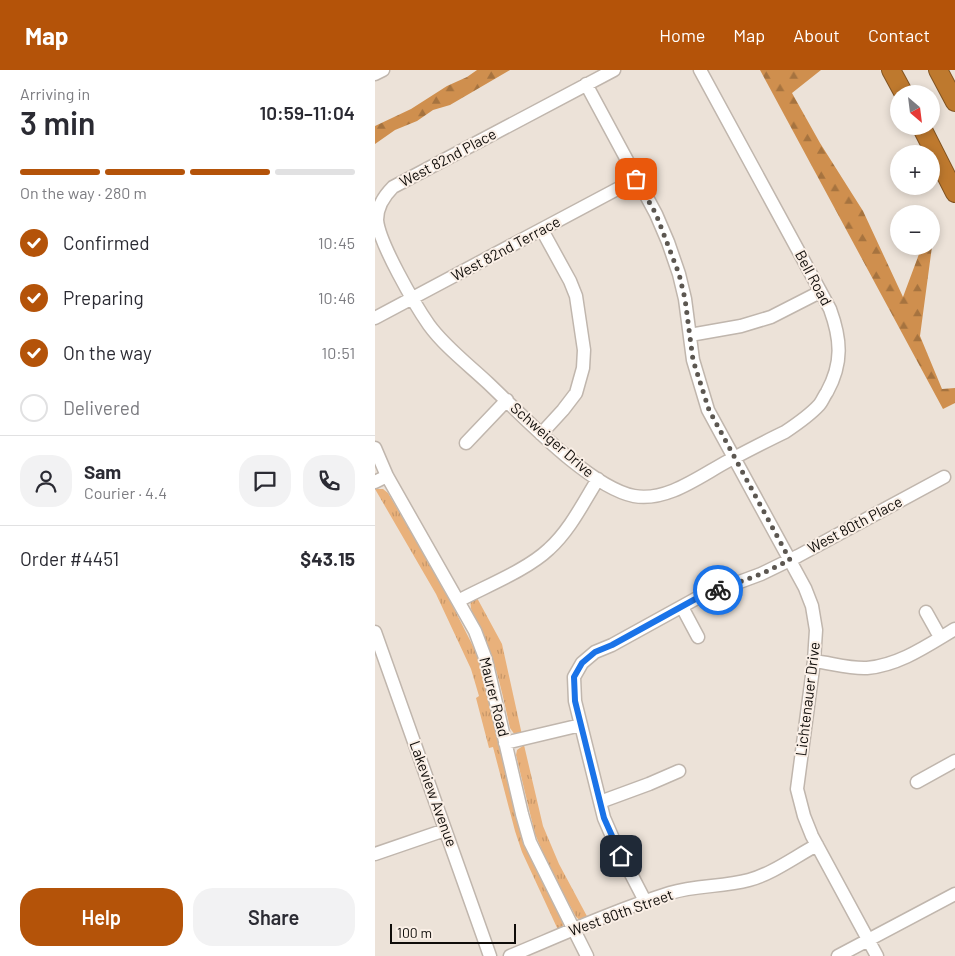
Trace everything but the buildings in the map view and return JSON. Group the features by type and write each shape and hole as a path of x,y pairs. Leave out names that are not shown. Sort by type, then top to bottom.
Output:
{"highway":[{"path":"891,70 899,85"},
{"path":"938,70 955,102"},
{"path":"926,135 955,193"}],"street":[{"path":"375,74 383,70"},
{"path":"587,84 614,70"},
{"name":"Bell Road","path":"700,70 830,309 837,328 839,344 837,368 832,383 820,404 800,422 785,432 735,458"},
{"name":"Lichtenauer Drive","path":"587,84 656,214 679,274 685,299 693,360 709,410 805,588 812,606 816,630 814,661 797,789 804,816 817,845 877,956"},
{"name":"West 82nd Place","path":"413,298 381,236 377,218 380,205 387,193 402,182 587,84"},
{"name":"West 82nd Terrace","path":"375,318 636,179"},
{"path":"541,434 576,393 583,368 584,350 576,296 570,281 542,230"},
{"path":"690,335 741,326 771,317 820,292"},
{"name":"Schweiger Drive","path":"413,298 435,332 541,434 567,457 598,479 624,493 634,496 653,496 672,491 735,458"},
{"name":"Schweiger Drive","path":"466,443 507,400"},
{"name":"Maurer Road","path":"375,448 387,476 475,632 486,660 530,842 587,956"},
{"path":"375,482 387,476"},
{"name":"West 80th Place","path":"645,901 604,818 575,701 574,677 582,663 595,652 612,645 699,597 761,574 790,560 944,477"},
{"path":"458,601 527,565 548,551 569,526 598,479"},
{"path":"681,607 698,637"},
{"path":"927,612 940,637"},
{"path":"814,661 866,668 882,665 899,661 955,629"},
{"name":"Lakeview Avenue","path":"375,632 490,956"},
{"path":"505,742 581,725"},
{"path":"917,782 955,761"},
{"path":"600,802 679,771"},
{"path":"375,854 445,830"},
{"name":"West 80th Street","path":"510,956 645,901 698,887 719,886 750,880 817,845"},
{"path":"838,956 955,894"}],"green space":[{"path":"477,70 510,70 450,105 433,110 417,121 395,130 375,144 375,126 411,109"},
{"path":"760,70 821,70 792,93 820,143 863,211 903,297 919,255 931,255 920,336 942,389 955,388 955,403 943,409"},
{"path":"375,489 383,489 388,493 438,577 476,652 487,686 526,846 541,879 563,919 563,927 559,932 522,852 493,747 489,748 476,698 479,696 471,669 436,594"},
{"path":"476,596 502,644 522,735 515,735 510,728 493,659 471,609 471,600"},
{"path":"524,745 543,826 559,864 589,920 581,921 576,917 549,867 535,834 516,755 517,750"}],"way so far":[{"path":"636,179 656,214 679,274 685,299 693,360 699,384 709,410 790,560 761,574 718,590"}],"route":[{"path":"621,856 604,818 575,701 574,677 582,663 595,652 612,645 699,597 718,590"}]}
